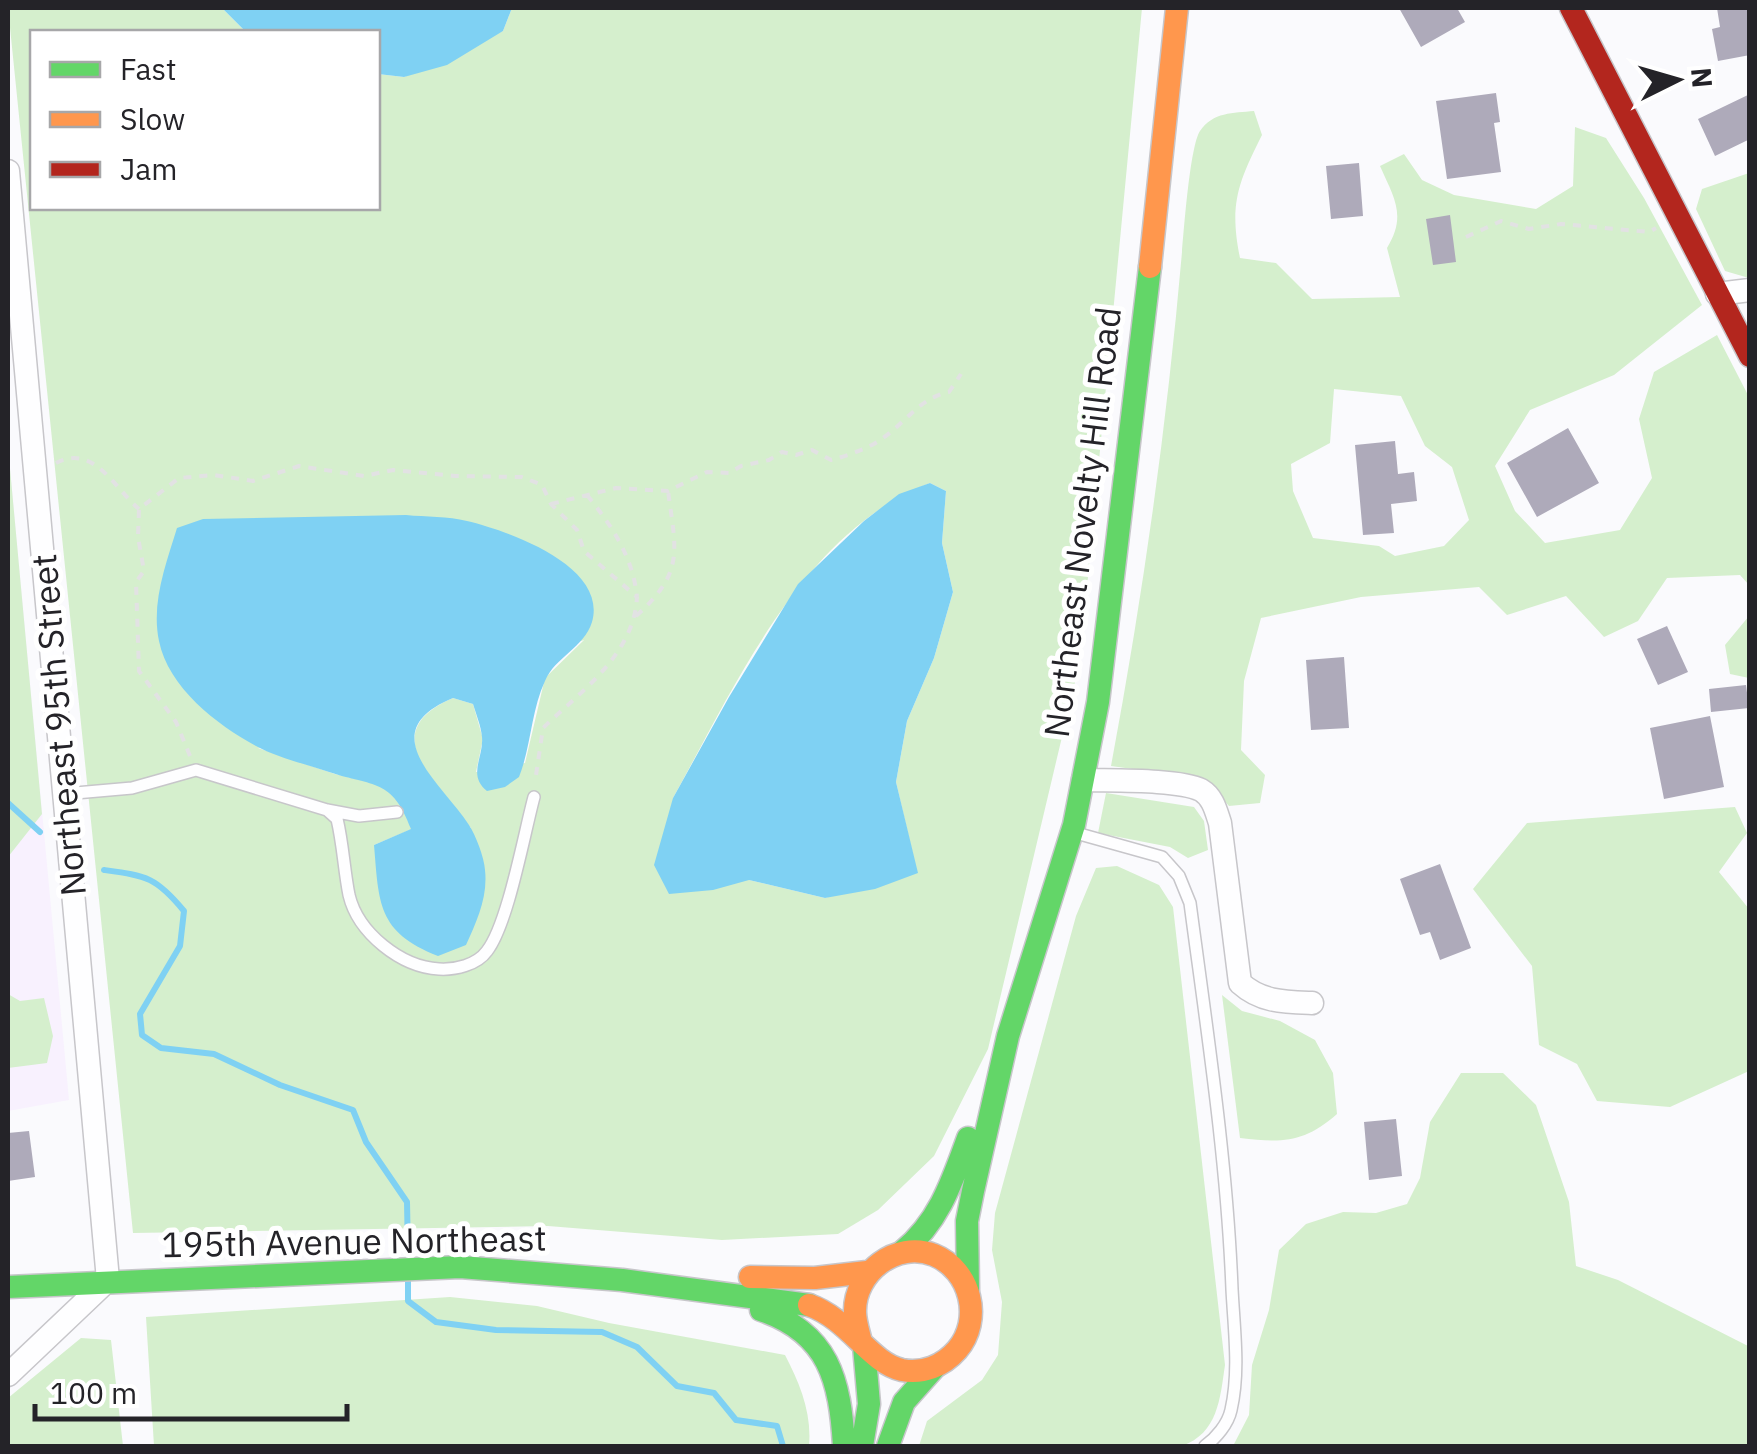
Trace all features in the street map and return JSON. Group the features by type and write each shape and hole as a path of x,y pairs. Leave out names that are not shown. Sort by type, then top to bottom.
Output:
{"main road":[{"name":"Northeast Novelty Hill Road","path":"902,1252 918,1241 940,1212 1008,1036 1072,832 1098,702 1176,8"},
{"path":"1571,8 1750,356"},
{"name":"Northeast Novelty Hill Road","path":"968,1289 966,1221 1008,1036"},
{"path":"862,1446 869,1404 862,1344 852,1306 857,1288 867,1272 883,1259 902,1252 922,1252 942,1258 958,1272 968,1289 971,1326 964,1343 951,1357 906,1395 897,1411 888,1446"},
{"name":"195th Avenue Northeast","path":"8,1287 454,1267 601,1276"},
{"path":"601,1276 815,1278 867,1272"},
{"path":"601,1276 808,1304 842,1322 886,1365 902,1370 935,1367"},
{"path":"601,1276 651,1292 781,1314 798,1325 824,1354 834,1376 844,1446"}],"street":[{"name":"Northeast 95th Street","path":"8,171 108,1280"},
{"path":"1717,294 1750,290"},
{"path":"1083,780 1182,785 1202,790 1212,800 1220,824 1240,983 1254,995 1275,1001 1312,1003"},
{"path":"8,1375 108,1280"}],"lane":[{"path":"64,794 132,788 196,770 327,810 358,816 397,812"},
{"path":"327,810 337,819 350,900 369,932 388,950 416,966 442,969 465,966 486,954 499,931 534,797"},
{"path":"1072,832 1162,857 1180,876 1190,903 1221,1143 1236,1370 1230,1414 1205,1446"}],"path":[{"path":"1466,237 1501,221 1529,229 1561,224 1649,232 1677,215"},
{"path":"551,504 616,488 668,491 707,472 729,473 782,452 796,455 812,450 830,460 856,452 883,438 930,396 949,392 961,374"},
{"path":"35,474 68,457 88,460 112,477 124,497 139,509"},
{"path":"139,509 179,478 214,475 252,481 299,466 364,476 393,470 522,477 542,485 551,504 576,530 584,551 637,597"},
{"path":"534,797 543,728 584,694 620,649 636,616 656,598 671,572 676,555 668,491"},
{"path":"587,495 623,545 635,580 636,616"},
{"path":"139,509 138,538 144,571 136,582 139,671 176,722 196,770"}],"shaded area":[{"path":"8,447 69,1100 8,1111"}],"green space":[{"path":"8,8 222,8 244,30 30,30 30,210 380,210 380,74 404,77 503,31 512,8 1142,8 1080,661 988,1049 934,1156 878,1210 838,1234 722,1240 548,1226 133,1233","holes":["930,483 946,491 942,543 953,592 934,658 907,721 896,782 917,872 825,898 749,880 673,798 748,662 809,574 845,537 885,506","584,640 545,678 525,763 476,772 483,739 473,704 453,698 429,712 417,727 419,760 471,828 374,845 412,829 401,803 382,785 258,748"]},
{"path":"1254,111 1262,135 1238,194 1235,223 1240,258 1276,263 1312,299 1400,297 1387,248 1396,226 1396,207 1380,166 1404,154 1422,180 1454,195 1536,209 1573,186 1575,127 1606,138 1644,198 1702,305 1614,375 1530,410 1495,466 1515,511 1545,543 1620,530 1652,478 1639,419 1654,372 1717,335 1749,397 1749,585 1740,575 1667,578 1638,621 1604,637 1566,596 1507,615 1479,587 1361,597 1261,618 1244,681 1241,750 1265,775 1260,803 1229,806 1204,779 1111,766 1153,510 1193,153 1200,131 1211,120","holes":["1334,389 1401,396 1425,446 1452,467 1469,520 1444,546 1395,556 1379,546 1313,538 1293,491 1291,464 1330,443"]},
{"path":"1750,173 1749,278 1725,271 1696,209 1702,189"},
{"path":"8,447 42,814 8,857"},
{"path":"1749,616 1749,678 1730,674 1725,645"},
{"path":"1106,793 1194,807 1204,821 1208,850 1188,858 1170,847 1098,833"},
{"path":"1735,807 1747,833 1719,872 1749,909 1749,1071 1670,1107 1597,1101 1577,1064 1539,1045 1532,966 1473,889 1527,823"},
{"path":"1117,866 1159,885 1173,907 1225,1365 1215,1413 1203,1433 1182,1446 919,1446 927,1421 982,1380 998,1355 1002,1302 992,1250 995,1213 1076,916 1096,868"},
{"path":"8,994 20,1001 44,998 53,1036 47,1063 8,1068"},
{"path":"1222,995 1242,1011 1280,1021 1315,1040 1333,1073 1337,1114 1314,1131 1292,1139 1240,1138"},
{"path":"1461,1073 1503,1073 1536,1105 1569,1202 1576,1266 1618,1280 1748,1346 1749,1446 1233,1446 1249,1415 1252,1365 1269,1310 1279,1250 1306,1224 1343,1212 1376,1213 1407,1204 1420,1178 1430,1122"},
{"path":"450,1297 537,1306 785,1355 804,1399 809,1446 154,1446 146,1317"},
{"path":"81,1338 111,1340 123,1446 8,1446 8,1398"}],"water":[{"path":"222,8 512,8 503,31 447,65 404,77 380,74 380,30 244,30"},
{"path":"930,483 946,491 942,543 953,592 934,658 907,721 896,782 918,873 875,889 825,898 749,880 713,890 669,894 654,865 673,798 798,584 864,521 899,494"},
{"path":"406,515 467,521 529,543 571,568 585,584 593,602 588,631 545,681 519,777 505,787 487,791 478,779 482,737 473,704 453,698 429,711 417,726 415,742 420,758 469,825 485,870 483,899 466,945 438,956 403,937 392,926 380,899 374,845 411,829 397,801 380,787 273,754 226,727 196,703 172,674 157,627 161,584 177,528 203,519"}],"building":[{"path":"1399,8 1457,8 1465,22 1421,47"},
{"path":"1717,8 1750,8 1750,55 1718,61 1712,29 1720,27"},
{"path":"1496,93 1500,122 1494,123 1501,172 1447,179 1436,101"},
{"path":"1750,94 1750,139 1715,156 1698,119"},
{"path":"1359,163 1363,216 1331,219 1326,166"},
{"path":"1450,215 1456,262 1433,265 1426,219"},
{"path":"1568,428 1599,483 1537,517 1507,463"},
{"path":"1395,441 1398,474 1414,472 1417,501 1391,504 1394,533 1363,535 1355,445"},
{"path":"1667,626 1688,672 1658,685 1637,639"},
{"path":"1344,657 1349,728 1311,730 1306,660"},
{"path":"1746,685 1749,708 1711,712 1709,689"},
{"path":"1710,716 1724,787 1664,799 1650,728"},
{"path":"1440,864 1471,948 1440,960 1430,932 1420,935 1400,879"},
{"path":"1396,1119 1402,1176 1369,1180 1364,1122"},
{"path":"29,1131 35,1177 8,1181 8,1133"}],"waterway":[{"path":"8,803 40,832"},
{"path":"104,870 150,880 184,911 180,946 140,1014 142,1035 161,1048 214,1054 280,1085 353,1110 366,1142 407,1202 408,1255"},
{"path":"408,1278 408,1301 436,1322 496,1330 602,1332 637,1347 677,1386 714,1393 736,1420 777,1426 783,1446"}],"traffic: fast":[{"path":"968,1289 967,1221 973,1191 1008,1036 1074,825 1098,702 1150,267"},
{"path":"902,1252 935,1214 968,1138"},
{"path":"8,1287 460,1267 622,1280 809,1305"},
{"path":"761,1310 802,1332 826,1362 839,1400 844,1446"},
{"path":"862,1446 869,1404 864,1346"},
{"path":"888,1446 904,1402 935,1367"}],"traffic: slow":[{"path":"1150,267 1177,8"},
{"path":"809,1305 836,1320 869,1350 890,1366 925,1370 951,1356 970,1325 969,1297 957,1272 947,1262 920,1252 905,1252 880,1263 857,1298 855,1316 861,1342"},
{"path":"750,1277 815,1278 867,1272"}],"traffic: jam":[{"path":"1571,8 1750,356"}]}
